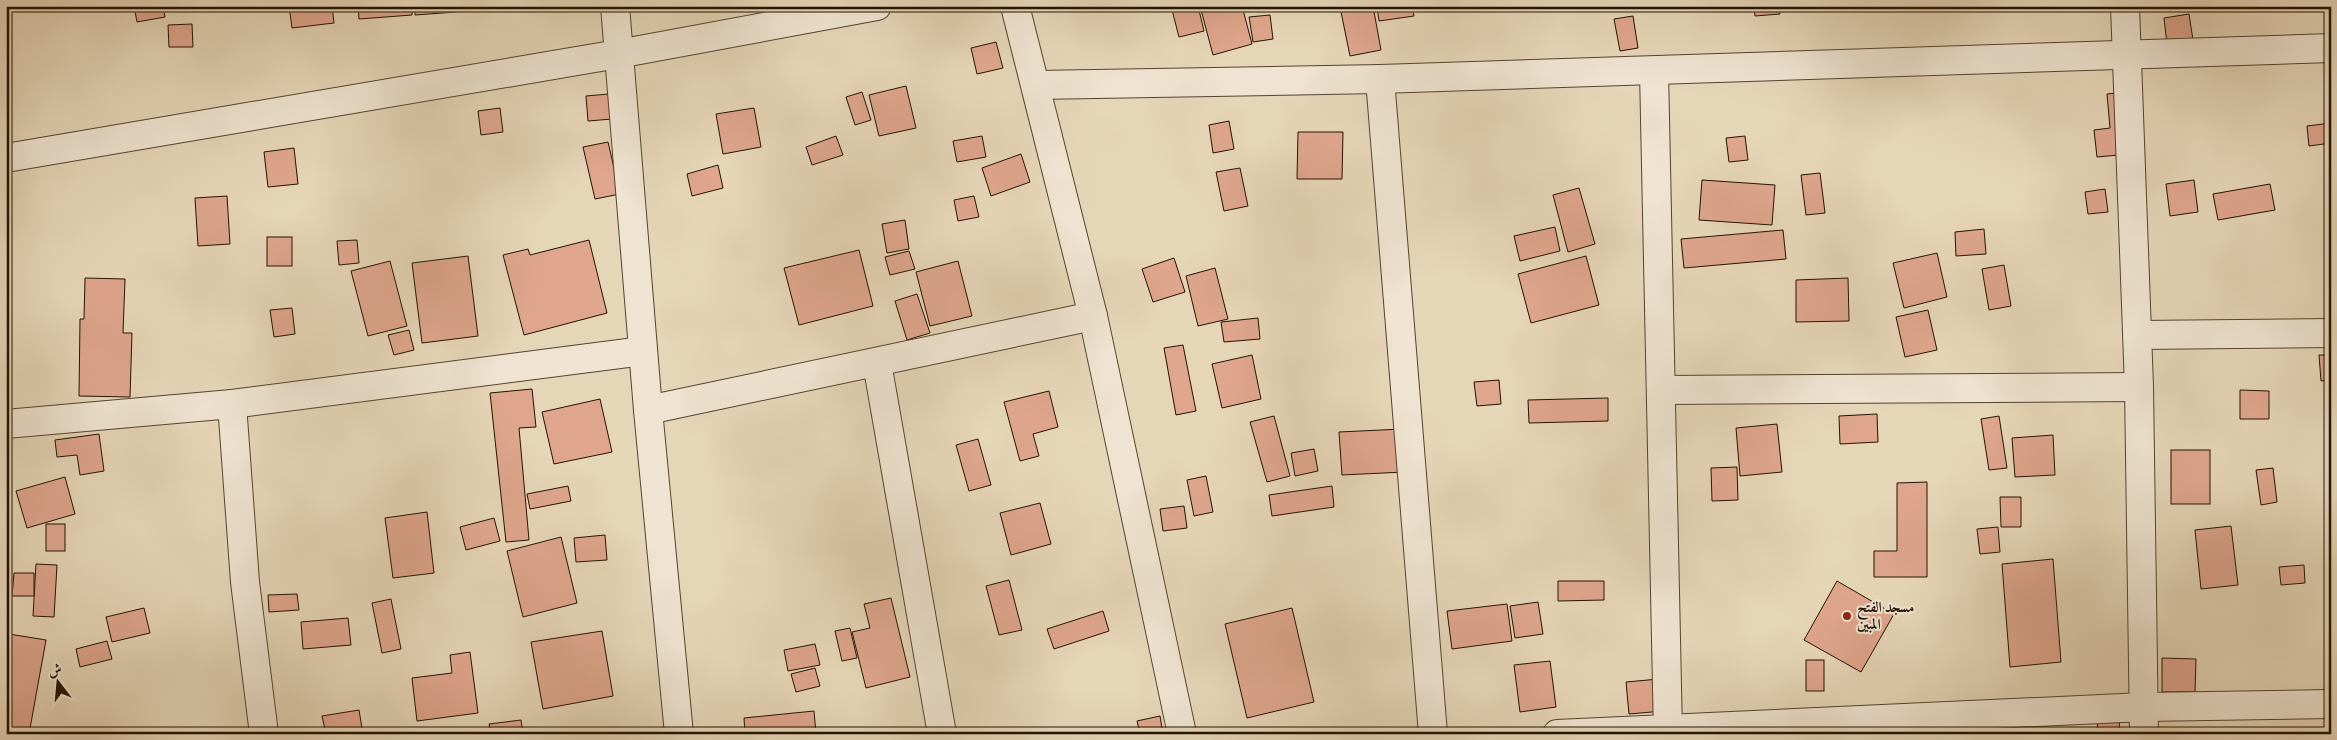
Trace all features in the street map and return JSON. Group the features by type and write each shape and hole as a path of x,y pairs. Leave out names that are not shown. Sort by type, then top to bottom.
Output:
{"street":[{"path":"615,6 648,410 679,734"},
{"path":"6,158 618,54 877,6"},
{"path":"1015,6 1093,316 1182,734"},
{"path":"2125,6 2138,335 2144,721"},
{"path":"1036,85 1380,79 2331,48"},
{"path":"1654,71 1668,732"},
{"path":"1380,79 1433,734"},
{"path":"648,410 1093,316"},
{"path":"2138,335 2331,332"},
{"path":"6,424 232,404 643,351"},
{"path":"877,363 942,734"},
{"path":"1661,390 2139,387"},
{"path":"232,404 245,582 264,734"},
{"path":"1557,734 2144,721 2331,704"}],"building":[{"path":"134,6 163,6 165,17 137,22"},
{"path":"289,6 332,6 334,23 292,28"},
{"path":"358,6 412,6 412,15 359,19"},
{"path":"415,6 456,6 456,12 415,15"},
{"path":"638,6 664,6 665,8 639,11"},
{"path":"1171,6 1198,6 1204,31 1179,37"},
{"path":"1200,6 1242,6 1252,44 1213,55"},
{"path":"1257,6 1284,6 1258,12"},
{"path":"1373,6 1381,50 1350,56 1340,7"},
{"path":"1377,6 1412,6 1414,16 1379,21"},
{"path":"1754,6 1779,6 1780,14 1755,16"},
{"path":"2189,14 2193,40 2167,44 2164,18"},
{"path":"1270,15 1273,39 1253,42 1249,17"},
{"path":"1633,16 1638,48 1620,51 1614,19"},
{"path":"192,24 193,47 169,47 168,25"},
{"path":"996,42 1003,68 977,74 971,48"},
{"path":"906,86 916,128 879,136 869,95"},
{"path":"862,92 871,120 855,125 846,97"},
{"path":"2125,92 2130,154 2097,157 2094,130 2110,128 2107,94"},
{"path":"609,94 612,119 588,121 586,96"},
{"path":"500,108 503,132 481,135 478,111"},
{"path":"754,108 761,147 723,154 716,114"},
{"path":"1229,121 1234,149 1213,153 1209,125"},
{"path":"2331,123 2331,143 2309,146 2307,126"},
{"path":"1298,132 1343,132 1342,179 1297,179"},
{"path":"836,136 843,155 812,165 806,147"},
{"path":"982,136 986,157 957,162 953,141"},
{"path":"1745,136 1748,160 1729,162 1726,138"},
{"path":"608,142 620,194 595,199 583,147"},
{"path":"294,148 298,184 268,187 264,152"},
{"path":"1021,154 1030,182 991,196 982,168"},
{"path":"718,165 723,188 692,196 687,174"},
{"path":"1240,168 1248,206 1224,211 1216,172"},
{"path":"1820,173 1825,213 1806,215 1801,175"},
{"path":"1702,180 1775,185 1772,225 1699,220"},
{"path":"2194,180 2198,212 2170,216 2166,184"},
{"path":"2270,184 2275,210 2218,220 2213,194"},
{"path":"1579,188 1595,244 1568,252 1553,195"},
{"path":"2105,189 2108,212 2088,214 2085,192"},
{"path":"227,196 230,244 198,246 195,198"},
{"path":"974,196 979,217 958,221 954,200"},
{"path":"905,220 909,249 887,253 882,224"},
{"path":"1555,227 1560,251 1520,261 1514,236"},
{"path":"1984,229 1986,254 1956,256 1955,232"},
{"path":"1783,230 1786,259 1684,268 1681,239"},
{"path":"267,237 292,237 292,266 267,266"},
{"path":"357,240 359,263 339,265 337,241"},
{"path":"589,240 607,313 524,335 503,255 528,249 530,255"},
{"path":"859,250 873,306 799,325 784,268"},
{"path":"909,251 915,269 890,275 885,257"},
{"path":"1937,253 1947,297 1904,308 1893,263"},
{"path":"468,256 478,336 422,343 412,263"},
{"path":"1586,256 1599,305 1531,323 1518,274"},
{"path":"1174,258 1185,292 1153,302 1142,269"},
{"path":"390,261 407,326 368,336 351,271"},
{"path":"958,261 972,316 930,326 916,272"},
{"path":"2004,265 2011,306 1989,310 1982,269"},
{"path":"1215,268 1228,319 1198,326 1186,276"},
{"path":"85,278 125,279 123,333 132,333 130,397 79,396 80,319 84,319"},
{"path":"1848,278 1849,321 1796,322 1796,280"},
{"path":"917,294 930,333 907,340 895,301"},
{"path":"292,308 295,334 274,337 270,310"},
{"path":"1928,310 1937,350 1905,357 1896,317"},
{"path":"1258,318 1260,339 1224,342 1221,322"},
{"path":"409,330 414,350 394,355 388,335"},
{"path":"1183,345 1196,411 1176,415 1164,348"},
{"path":"1252,355 1261,399 1222,408 1212,364"},
{"path":"2319,355 2331,355 2331,380 2321,381"},
{"path":"1499,380 1501,404 1477,406 1474,382"},
{"path":"532,389 536,427 519,428 529,540 506,542 490,393"},
{"path":"2240,390 2269,391 2269,419 2240,419"},
{"path":"1049,391 1058,427 1033,434 1039,456 1020,461 1004,402"},
{"path":"1608,398 1608,421 1529,423 1528,400"},
{"path":"600,399 612,452 554,464 542,412"},
{"path":"1877,414 1878,442 1840,444 1839,416"},
{"path":"1274,416 1290,476 1267,482 1250,422"},
{"path":"1999,416 2007,468 1989,470 1981,419"},
{"path":"1777,424 1782,472 1740,476 1736,428"},
{"path":"1402,429 1404,472 1342,475 1339,432"},
{"path":"99,434 104,471 80,475 77,455 57,457 55,440"},
{"path":"2053,435 2055,475 2015,477 2012,438"},
{"path":"978,439 991,485 969,491 956,445"},
{"path":"1314,449 1318,471 1295,476 1291,453"},
{"path":"2171,450 2210,450 2210,504 2171,504"},
{"path":"1737,467 1738,500 1712,501 1711,468"},
{"path":"2273,468 2277,502 2261,505 2256,470"},
{"path":"1206,476 1213,512 1194,516 1187,480"},
{"path":"65,477 75,514 27,528 16,491"},
{"path":"1927,482 1927,577 1874,577 1874,551 1897,551 1897,483"},
{"path":"568,486 571,501 530,509 527,494"},
{"path":"1332,486 1334,507 1272,516 1269,495"},
{"path":"2000,497 2021,497 2021,527 2001,527"},
{"path":"1040,503 1051,544 1011,555 1000,513"},
{"path":"1184,506 1187,528 1163,531 1160,509"},
{"path":"427,512 434,573 393,578 385,518"},
{"path":"494,518 500,541 466,550 460,527"},
{"path":"46,524 65,524 65,551 46,551"},
{"path":"2231,526 2238,585 2201,589 2195,530"},
{"path":"1998,527 2000,552 1980,554 1977,529"},
{"path":"605,535 607,560 576,562 574,538"},
{"path":"561,537 577,603 523,617 507,551"},
{"path":"2053,559 2061,662 2010,667 2002,564"},
{"path":"36,564 57,565 54,617 33,616"},
{"path":"2304,565 2305,583 2281,585 2279,567"},
{"path":"14,573 34,573 34,596 12,596"},
{"path":"1009,580 1022,630 999,635 986,586"},
{"path":"1558,581 1604,581 1604,600 1558,601"},
{"path":"1837,581 1894,614 1861,672 1804,640"},
{"path":"297,594 299,610 269,612 268,595"},
{"path":"891,598 910,677 866,688 852,632 870,628 864,604"},
{"path":"391,599 401,649 382,653 372,603"},
{"path":"1538,602 1543,634 1515,638 1510,606"},
{"path":"1507,604 1512,641 1452,649 1447,611"},
{"path":"144,608 150,633 112,642 106,617"},
{"path":"1292,608 1314,702 1247,718 1225,624"},
{"path":"1103,611 1109,631 1054,649 1047,629"},
{"path":"348,618 351,645 303,649 301,622"},
{"path":"850,628 857,658 842,661 835,631"},
{"path":"602,631 613,696 543,709 531,642"},
{"path":"9,634 46,640 29,734 6,734 6,648"},
{"path":"107,641 112,659 80,667 76,649"},
{"path":"815,644 820,665 788,671 784,650"},
{"path":"470,652 478,713 417,721 412,678 452,673 450,655"},
{"path":"2162,658 2196,659 2195,692 2162,692"},
{"path":"1806,660 1824,660 1824,691 1806,691"},
{"path":"1550,661 1556,707 1520,712 1514,665"},
{"path":"815,668 820,686 796,692 791,674"},
{"path":"1659,679 1663,711 1629,714 1626,682"},
{"path":"359,710 363,734 326,734 322,716"},
{"path":"814,711 816,734 745,734 744,718"},
{"path":"2098,712 2120,712 2119,734 2097,734"},
{"path":"1160,716 1163,734 1140,734 1137,721"},
{"path":"521,720 523,734 491,734 489,724"}],"place":[{"name":"مسجد الفتح المبين","path":"1847,616"}]}
